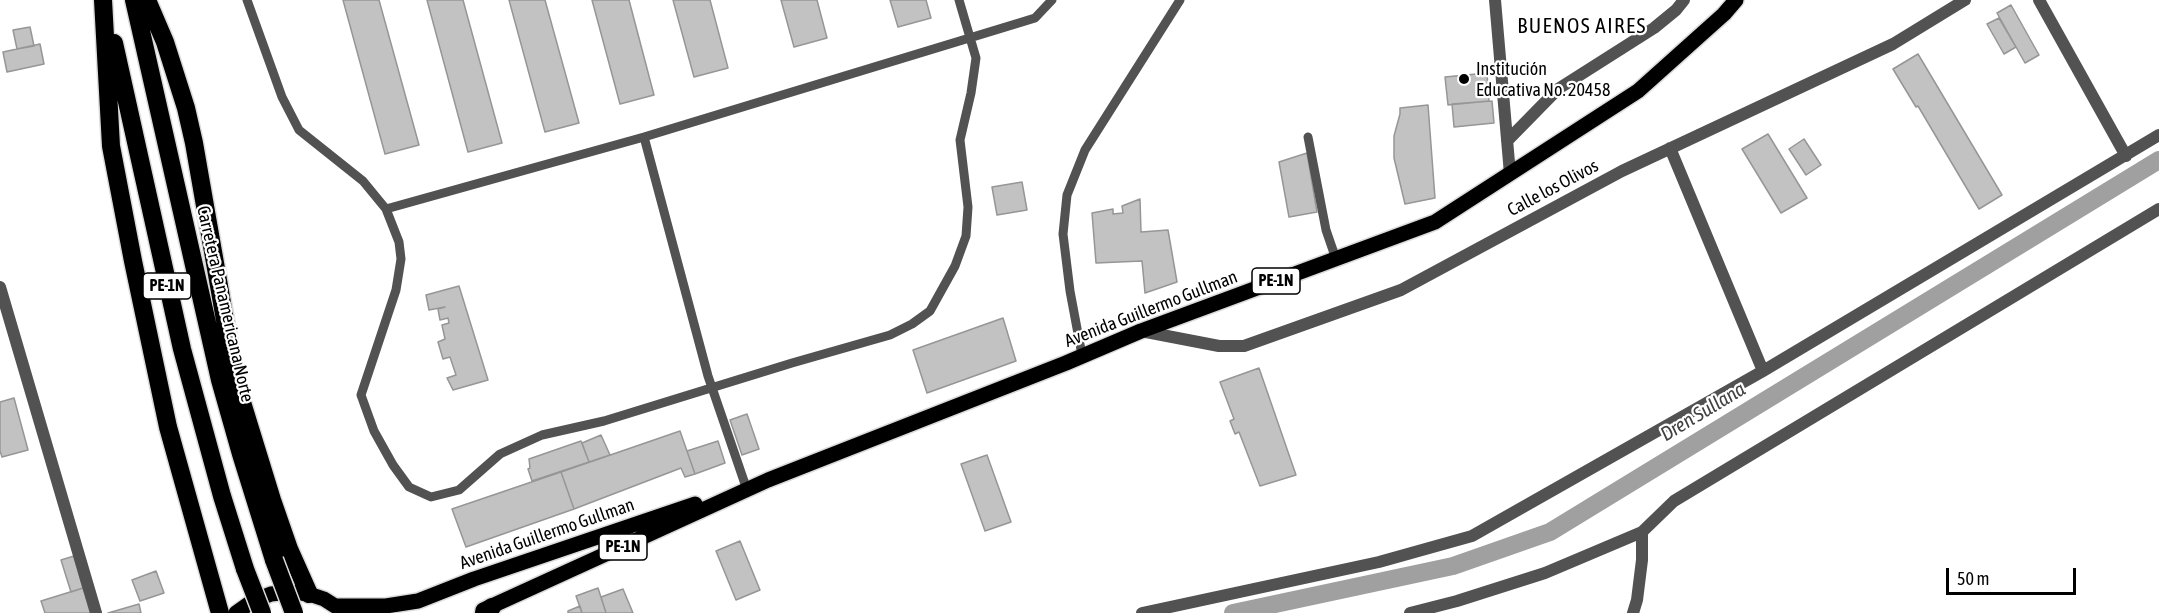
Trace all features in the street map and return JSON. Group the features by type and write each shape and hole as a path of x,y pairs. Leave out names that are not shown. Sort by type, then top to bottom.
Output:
{"highway":[{"name":"PE-1N","path":"103,0 182,349 213,464 245,569 262,613"},
{"path":"103,0 111,146 168,427 220,613"},
{"name":"Carretera Panamericana Norte","path":"134,0 220,380 274,560 294,613"},
{"path":"147,0 165,42 186,108 236,383 272,500 289,549 309,594"}],"main road":[{"name":"Avenida Guillermo Gullman","path":"484,611 768,480 1142,331 1435,222 1638,91 1724,14 1736,0"},
{"name":"Avenida Guillermo Gullman","path":"341,609 418,601 474,579 768,480"},
{"name":"PE-1N","path":"236,613 253,601 271,594 290,591 309,594 341,609"}],"street":[{"path":"1495,0 1510,174"},
{"path":"1507,141 1558,89 1654,28 1676,10 1684,0"},
{"name":"Calle los Olivos","path":"1142,331 1219,346 1244,346 1401,290 1622,171 1893,44 1965,0"},
{"path":"2039,0 2126,156"},
{"path":"1142,613 1379,562 1472,537 1763,371 2159,135"},
{"path":"1670,148 1763,371"},
{"path":"1410,613 1457,602 1545,573 1642,531 1674,501 2159,209"},
{"path":"0,287 96,613"},
{"path":"1633,613 1642,560 1642,531"}],"lane":[{"path":"247,0 282,97 299,130 363,181 386,209 399,242 401,259 396,290 361,395 374,431 393,465 409,487 431,497 459,490 500,454 542,435 604,421 890,335 912,324 930,311 955,266 966,236 968,207 960,140 976,58 959,0"},
{"path":"386,209 644,137 1035,18 1052,0"},
{"path":"1082,355 1070,291 1063,234 1067,195 1085,150 1180,0"},
{"path":"1308,136 1326,230 1335,259"},
{"path":"644,137 712,389 746,487"}],"building":[{"path":"343,0 379,0 419,145 385,154"},
{"path":"427,0 463,0 502,143 468,152"},
{"path":"509,0 545,0 579,123 545,132"},
{"path":"592,0 629,0 654,95 620,104"},
{"path":"673,0 710,0 728,68 694,77"},
{"path":"781,0 817,0 827,38 794,47"},
{"path":"890,0 926,0 931,18 898,27"},
{"path":"2011,5 2039,55 2025,63 1997,13"},
{"path":"1999,18 2016,47 2004,54 1987,24"},
{"path":"30,27 34,46 17,49 13,30"},
{"path":"40,44 44,64 7,72 3,52"},
{"path":"1918,54 2002,195 1979,209 1918,106 1916,107 1893,69"},
{"path":"1487,73 1489,101 1448,105 1445,77"},
{"path":"1492,101 1494,123 1454,127 1452,104"},
{"path":"1428,105 1435,198 1405,204 1394,158 1394,136 1400,108"},
{"path":"1768,134 1807,198 1781,213 1742,149"},
{"path":"1804,139 1821,165 1806,175 1789,149"},
{"path":"1307,153 1317,212 1289,217 1279,162"},
{"path":"1022,182 1027,210 997,215 992,187"},
{"path":"1140,199 1141,232 1168,230 1177,282 1145,293 1142,261 1096,263 1092,213 1113,209 1113,214 1123,213 1122,206"},
{"path":"459,286 488,380 453,390 447,378 456,375 450,357 443,359 438,342 445,339 442,325 449,323 448,318 440,320 438,309 445,307 429,310 426,295"},
{"path":"1003,318 1016,361 927,393 913,350"},
{"path":"1259,368 1296,475 1260,486 1239,432 1235,434 1230,421 1234,419 1220,382"},
{"path":"14,398 28,450 2,457 0,402"},
{"path":"747,414 759,449 742,455 730,420"},
{"path":"680,431 695,474 685,477 681,468 574,509 561,472"},
{"path":"601,435 610,455 589,462 582,443"},
{"path":"581,441 589,462 532,481 528,469 530,468 529,459"},
{"path":"718,441 725,463 695,474 687,451"},
{"path":"987,455 1011,522 985,531 961,464"},
{"path":"561,472 574,509 466,547 452,509"},
{"path":"740,541 760,590 736,600 716,551"},
{"path":"74,556 83,588 71,592 61,560"},
{"path":"156,571 164,593 140,601 132,580"},
{"path":"83,588 92,613 45,613 41,601"},
{"path":"598,588 606,613 582,613 576,596"},
{"path":"623,589 633,613 606,613 601,597"},
{"path":"139,604 141,613 108,613"},
{"path":"580,606 582,613 568,613 568,611"}],"waterway":[{"name":"Dren Sullana","path":"1233,613 1453,566 1550,532 2159,160"}],"place":[{"name":"Institución Educativa No. 20458","path":"1464,79"}],"district":[{"name":"BUENOS AIRES","path":"1582,26"}]}
